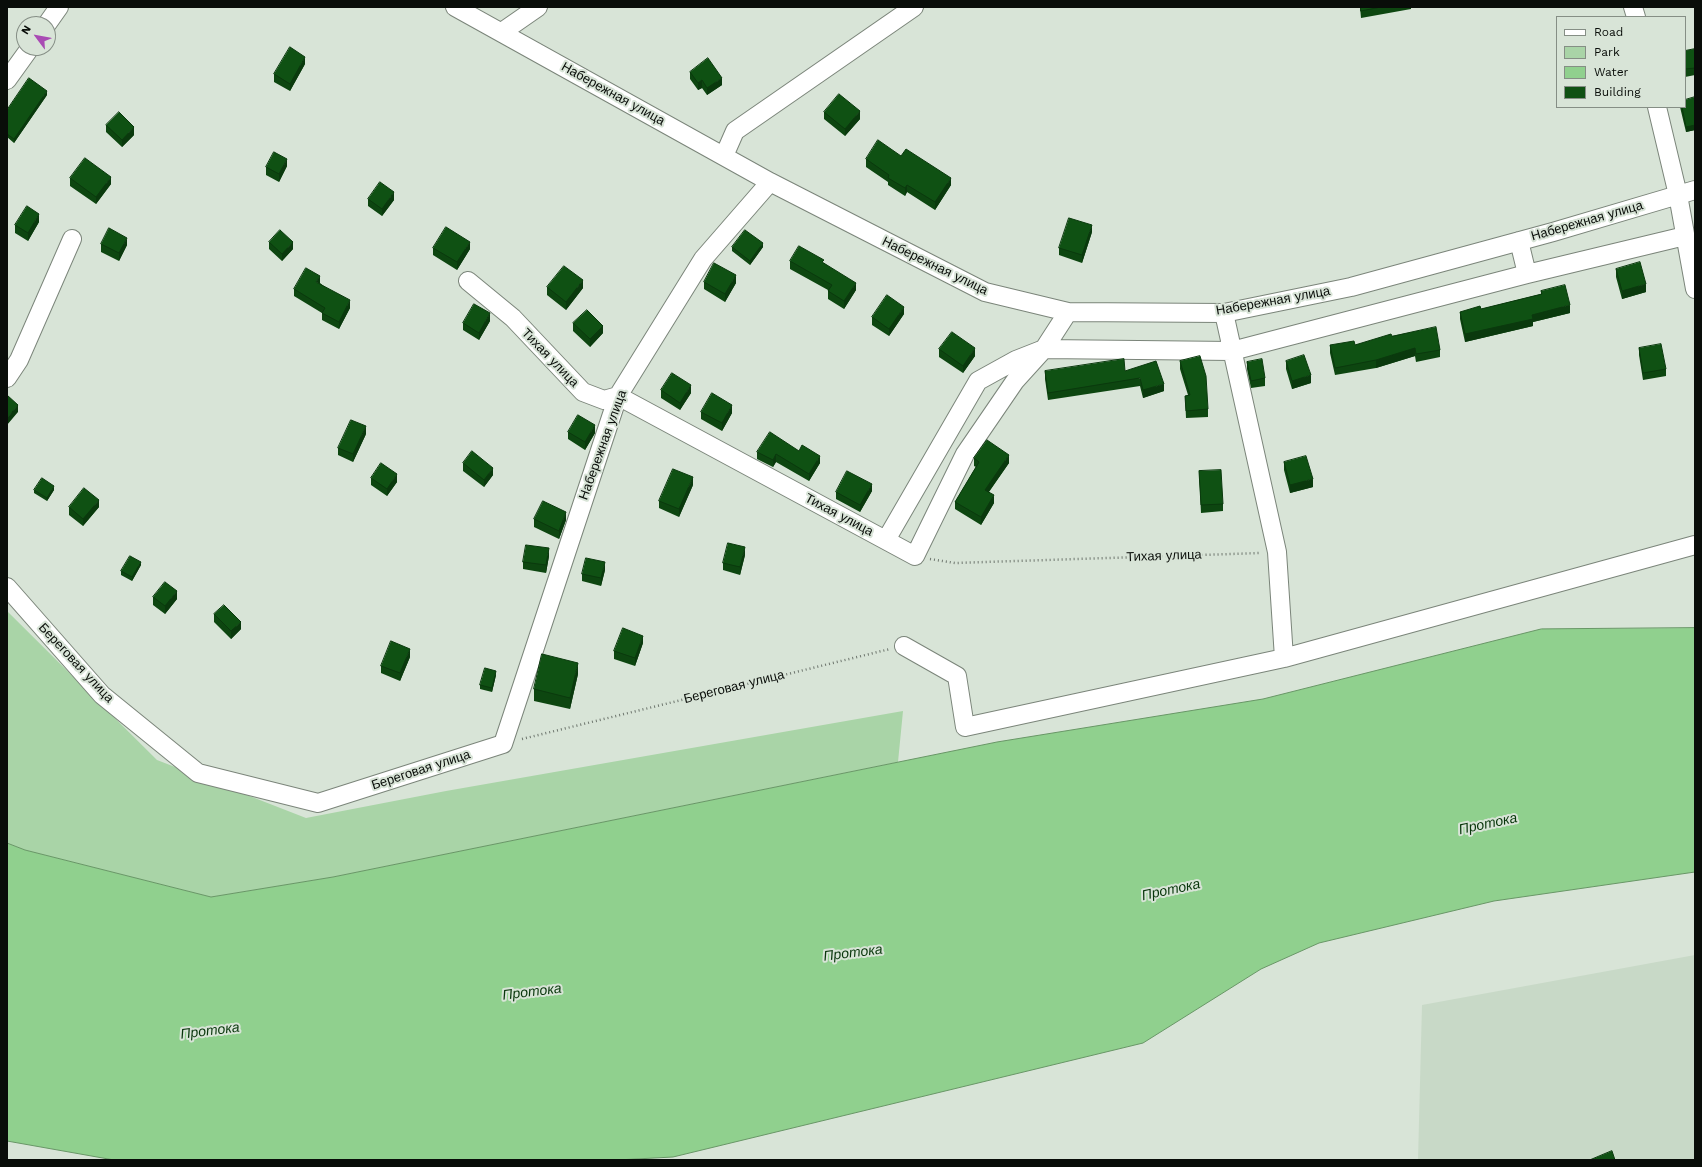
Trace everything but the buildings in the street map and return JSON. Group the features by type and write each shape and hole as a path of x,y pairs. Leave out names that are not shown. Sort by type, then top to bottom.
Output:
{"street":[{"path":"53,16 59,7"},
{"name":"Набережная улица","path":"456,7 770,182 985,292 1068,312 1224,313 1351,287 1519,241 1695,190"},
{"path":"502,32 538,7"},
{"path":"724,156 734,131 914,7"},
{"path":"7,80 24,56"},
{"path":"1657,108 1678,195 1695,288"},
{"name":"Набережная улица","path":"503,744 618,396 703,259 770,182"},
{"path":"886,540 978,381 1016,360 1044,349 1232,351 1527,274 1685,236"},
{"path":"7,378 19,360 72,239"},
{"path":"1519,241 1527,274"},
{"name":"Тихая улица","path":"468,281 513,318 583,392 604,400 618,396 915,556"},
{"path":"915,556 965,454 1015,381 1044,349 1068,312"},
{"path":"1224,313 1277,552 1284,658"},
{"path":"904,646 957,676 965,727 1284,658 1695,546"},
{"name":"Береговая улица","path":"7,587 102,695 198,773 318,803 503,744"}],"path":[{"name":"Тихая улица","path":"915,556 955,563 1277,552"},
{"name":"Береговая улица","path":"503,744 904,646"}],"shaded area":[{"path":"1695,955 1695,1160 1418,1160 1422,1005"}],"green space":[{"path":"7,611 157,760 306,818 446,791 903,711 898,762 333,877 211,897 25,850 7,843"}],"water":[{"name":"Протока","path":"1695,628 1695,872 1494,901 1319,943 1261,969 1143,1043 673,1157 617,1160 114,1160 7,1141 7,843 25,850 211,897 333,877 997,742 1263,699 1541,629"}]}
